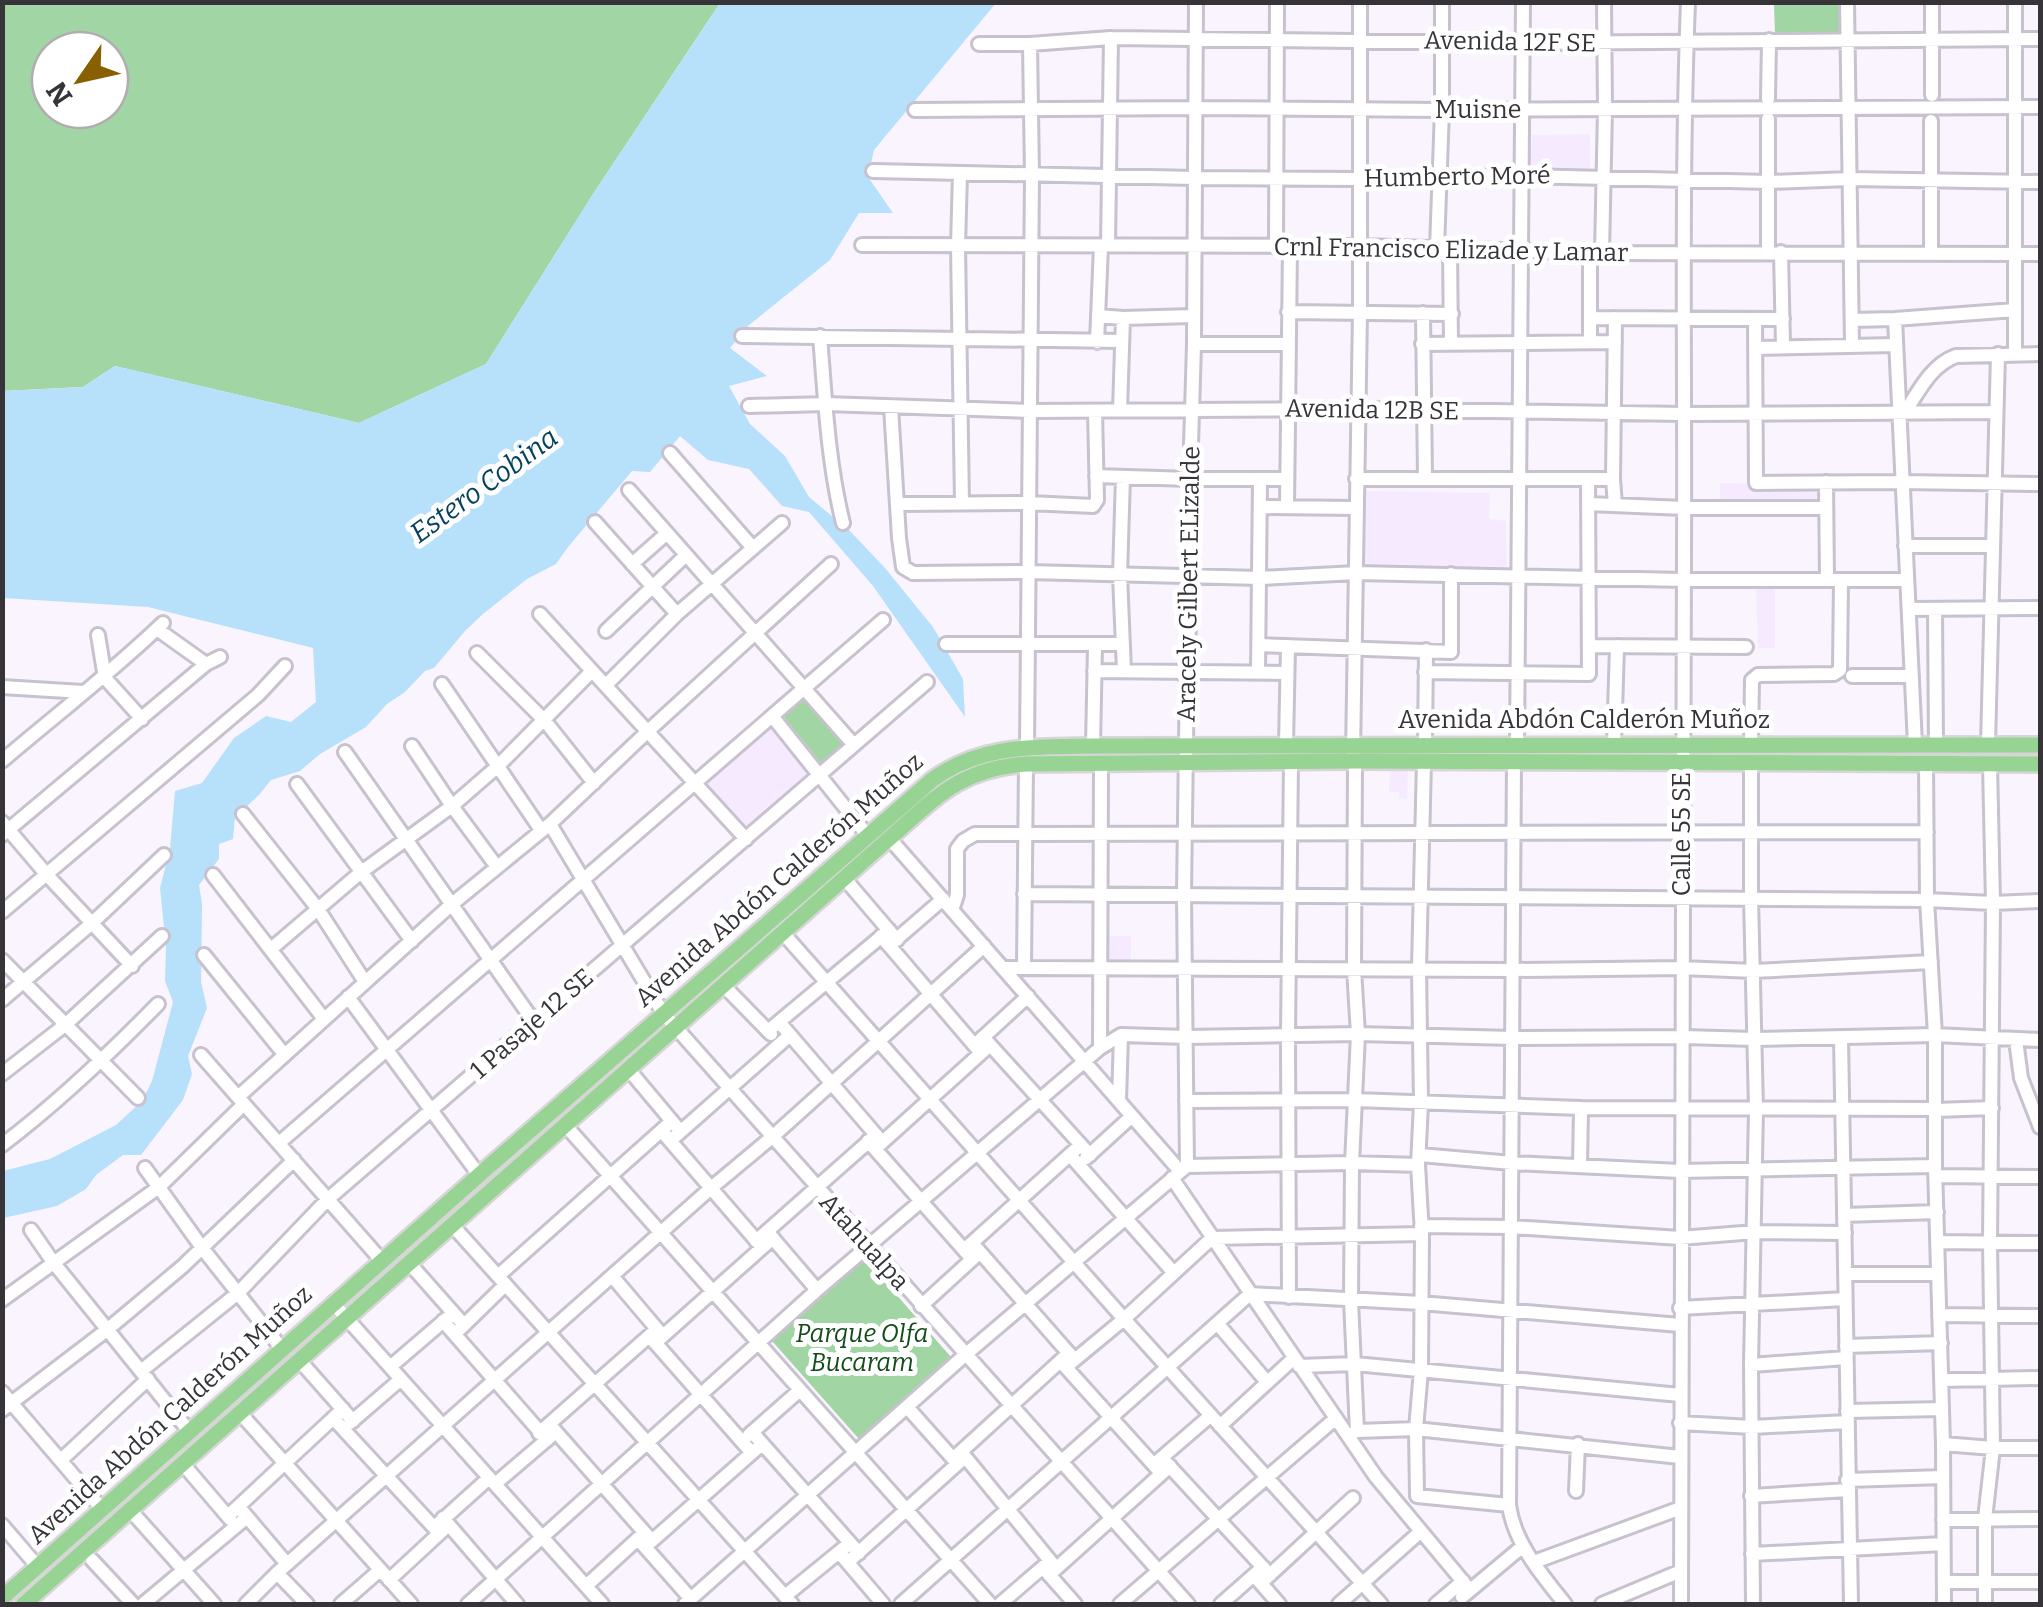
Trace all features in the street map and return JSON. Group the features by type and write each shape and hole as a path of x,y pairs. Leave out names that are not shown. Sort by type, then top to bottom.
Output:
{"main road":[{"name":"Avenida Abdón Calderón Muñoz","path":"1516,754 1614,745 1751,762 2040,764"},
{"name":"Avenida Abdón Calderón Muñoz","path":"12,1600 131,1510 890,838 966,777 1026,756 1093,746 1186,754 1351,756 1683,754 1751,745 2040,745"},
{"name":"Avenida Abdón Calderón Muñoz","path":"12,1600 38,1567 282,1348 932,780 952,766 985,753 1102,763 1186,754"}],"street":[{"name":"Aracely Gilbert ELizalde","path":"1180,1172 1186,1101 1184,894 1196,2"},
{"path":"1276,2 1277,177 1288,312 1287,507"},
{"path":"1352,1433 1352,1163 1358,1034 1351,756 1360,312 1360,2"},
{"path":"1442,2 1438,176 1452,314 1451,344"},
{"path":"1523,2 1509,1505 1522,1546 1564,1604"},
{"path":"1590,342 1604,176 1604,2"},
{"name":"Calle 55 SE","path":"1681,1604 1688,2"},
{"path":"1847,2 1852,345"},
{"path":"1932,2 1932,95"},
{"path":"2014,2 2015,354"},
{"name":"Avenida 12F SE","path":"979,44 1110,38 1604,43 2040,38"},
{"path":"1096,342 1111,176 1110,38"},
{"path":"1768,99 1769,40"},
{"path":"1024,968 1030,44"},
{"name":"Muisne","path":"915,110 2040,107"},
{"path":"1768,119 1769,182 1783,346"},
{"path":"1931,122 1931,252"},
{"name":"Humberto Moré","path":"872,171 1194,178 1604,176 1769,182 2040,182"},
{"path":"960,174 962,503"},
{"name":"Crnl Francisco Elizade y Lamar","path":"862,244 2040,254"},
{"path":"1852,320 2015,310"},
{"path":"1288,312 1452,314"},
{"path":"1423,314 1425,479"},
{"path":"1098,316 1193,316"},
{"path":"1120,410 1124,318"},
{"path":"1592,318 1783,319"},
{"path":"1614,318 1615,505"},
{"path":"1755,319 1756,483 2040,484"},
{"path":"1896,319 1916,745"},
{"path":"742,336 1122,342"},
{"path":"820,336 843,523"},
{"path":"1422,344 1614,342"},
{"path":"1194,344 1288,344"},
{"path":"1755,348 1895,345"},
{"path":"1988,745 1998,354"},
{"path":"1902,412 1938,364 1956,356 2040,354"},
{"name":"Avenida 12B SE","path":"749,406 1614,414 1996,412"},
{"path":"891,407 903,567 919,574 1028,572 1260,578 1356,573 1907,580"},
{"path":"897,504 1029,502 1093,506 1097,500 1096,411"},
{"path":"670,453 753,548"},
{"path":"1096,476 1287,478"},
{"path":"1123,477 1120,575 1124,670"},
{"path":"1356,480 1613,478"},
{"path":"1258,672 1260,479"},
{"path":"1425,672 1589,674 1588,479"},
{"path":"1826,482 1825,508 1846,673"},
{"path":"629,490 854,746"},
{"path":"1588,504 1825,508"},
{"path":"1260,507 1356,508"},
{"path":"595,522 677,614"},
{"path":"606,685 677,614 782,524"},
{"path":"632,564 666,534"},
{"path":"1905,546 1992,546"},
{"path":"606,631 686,556"},
{"path":"2,1300 159,1187 284,1054 452,904 546,827 832,564"},
{"path":"1258,645 1452,652 1451,574"},
{"path":"1908,609 2040,608"},
{"path":"1935,609 1936,745"},
{"path":"540,614 746,838"},
{"path":"279,1144 883,620"},
{"path":"2,761 82,692 104,678 160,626 206,664"},
{"path":"98,635 104,678 142,719"},
{"path":"946,644 1123,644"},
{"path":"1093,746 1094,646"},
{"path":"1288,646 1289,1297"},
{"path":"1589,646 1746,647"},
{"path":"1614,745 1617,646"},
{"path":"1426,650 1418,968 1421,1304 1417,1496 1509,1505"},
{"path":"477,654 545,721 594,783"},
{"path":"132,966 5,829 206,664 220,658"},
{"path":"2,912 258,695 285,666"},
{"path":"271,949 360,873 452,806 545,721 592,671"},
{"path":"1094,671 1287,673"},
{"path":"1751,745 1752,680 1758,675 1912,676"},
{"name":"1 Pasaje 12 SE","path":"61,1460 144,1375 238,1293 328,1200 928,682"},
{"name":"Atahualpa","path":"442,684 584,880 663,1013 1188,1604"},
{"path":"2,686 82,692"},
{"path":"772,716 868,836"},
{"path":"412,746 496,866"},
{"path":"345,752 534,1022"},
{"path":"1751,762 1756,1109 1753,1604"},
{"path":"1100,1048 1102,763"},
{"path":"1926,764 1927,900 1935,1034 1944,1604"},
{"path":"1985,1604 1985,1519 1994,1448 1990,764"},
{"path":"297,784 412,941"},
{"path":"244,814 318,909 365,982"},
{"path":"774,1026 826,982 889,938 948,905 958,883 957,848 975,834 1927,832"},
{"path":"890,838 1180,1172 1212,1238 1336,1418 1352,1433 1376,1477 1464,1592"},
{"path":"2,1000 164,855"},
{"path":"213,875 324,1019"},
{"path":"845,879 930,994 1040,1100 1126,1218 1174,1273"},
{"path":"1024,894 2040,901"},
{"path":"784,934 1381,1604"},
{"path":"2,1074 65,1025 162,936"},
{"path":"246,1604 984,946"},
{"path":"204,955 284,1054"},
{"path":"2,960 138,1098"},
{"path":"1004,968 1754,971 1931,962"},
{"path":"724,986 774,1026 832,1083 922,1202 1026,1303 1110,1419 1218,1518 1279,1604"},
{"path":"342,1604 385,1575 548,1432 595,1385 713,1292 816,1188 930,1099 1028,996"},
{"path":"348,997 479,1175"},
{"path":"2,1145 102,1062 158,1004"},
{"path":"468,1604 817,1290 1100,1048 1121,1035 1841,1038 1935,1034 2040,1040"},
{"path":"1119,1101 1121,1035"},
{"path":"1841,1038 1852,1604"},
{"path":"459,1330 502,1280 610,1176 728,1089 785,1039"},
{"path":"2016,1040 2022,1078 2040,1126"},
{"path":"201,1055 382,1260"},
{"path":"629,1070 711,1188 817,1290"},
{"path":"1186,1101 1355,1100 1582,1108 1992,1108"},
{"path":"1580,1166 1582,1108"},
{"path":"921,1306 1019,1200 1132,1116"},
{"path":"566,1126 990,1604"},
{"path":"102,1509 6,1402 108,1329 203,1249 294,1160"},
{"path":"692,1598 965,1355 1180,1172 1419,1160 1680,1171 1842,1166 2040,1177"},
{"path":"145,1168 282,1348"},
{"path":"1844,1215 1937,1212"},
{"path":"452,1226 789,1600 906,1510 1010,1404 1124,1320 1212,1238 1512,1227 1680,1238 1755,1232 1845,1232"},
{"path":"31,1230 189,1432"},
{"path":"1938,1242 2040,1243"},
{"path":"410,1264 494,1382 603,1485 692,1598 711,1604"},
{"path":"1845,1274 1938,1274"},
{"path":"612,1276 700,1394 809,1496 883,1604"},
{"path":"901,1604 1250,1294 1680,1325"},
{"path":"1680,1308 1845,1300"},
{"path":"334,1303 586,1586 595,1602"},
{"path":"1939,1315 2040,1316"},
{"path":"390,1367 448,1317"},
{"path":"1217,1323 1268,1382"},
{"path":"1752,1365 1940,1343"},
{"path":"300,1361 386,1476 517,1604"},
{"path":"1000,1604 1111,1518 1162,1466 1215,1421 1297,1362 1680,1395"},
{"path":"1942,1380 2040,1378"},
{"path":"92,1560 133,1604 185,1570 285,1463 401,1379"},
{"path":"747,1436 800,1390"},
{"path":"907,1408 1008,1510 1075,1604"},
{"path":"1680,1424 1752,1427 1942,1410"},
{"path":"240,1413 411,1604"},
{"path":"1120,1604 1336,1418"},
{"path":"1352,1433 1416,1429 1680,1457"},
{"path":"1576,1491 1578,1444"},
{"path":"1943,1444 2040,1448"},
{"path":"586,1586 699,1500 757,1448"},
{"path":"182,1464 237,1516 307,1604"},
{"path":"1751,1496 1943,1477"},
{"path":"1221,1604 1354,1498"},
{"path":"1534,1562 1680,1508"},
{"path":"131,1510 214,1604"},
{"path":"1943,1520 2040,1518"},
{"path":"2,1524 38,1567"},
{"path":"1339,1604 1420,1532"},
{"path":"1752,1554 1943,1544"},
{"path":"1436,1604 1464,1592 1522,1546"},
{"path":"1602,1604 1681,1570"},
{"path":"1944,1582 2040,1582"}],"shaded area":[{"path":"1590,134 1590,173 1530,172 1532,135"},
{"path":"1720,483 1822,486 1822,507 1720,504"},
{"path":"1365,491 1490,493 1489,519 1506,521 1507,571 1362,567"},
{"path":"1756,587 1775,588 1775,648 1758,648"},
{"path":"774,726 810,771 745,827 704,784"},
{"path":"1408,769 1407,799 1399,798 1399,792 1389,792 1390,770"},
{"path":"1103,936 1131,936 1131,961 1104,959"}],"green space":[{"path":"2,3 720,3 486,364 359,423 115,366 83,387 3,391"},
{"path":"1774,3 1843,3 1843,37 1775,35"},
{"path":"806,697 844,744 821,763 784,717"},
{"name":"Parque Olfa Bucaram","path":"865,1259 951,1357 859,1439 772,1341"}],"water":[{"name":"Estero Cobina","path":"720,3 996,3 874,150 868,177 893,213 859,213 830,260 749,325 730,348 767,376 729,386 750,424 785,456 809,497 850,531 933,627 963,679 965,717 873,586 809,512 782,506 749,469 708,460 680,436 650,472 632,471 556,564 527,579 483,614 434,668 425,671 366,727 320,754 300,771 271,780 235,817 233,839 219,844 219,859 199,885 201,982 207,1008 188,1056 192,1074 183,1100 141,1155 123,1155 96,1175 86,1189 57,1206 3,1218 3,1171 50,1159 116,1125 142,1101 152,1081 173,1002 165,981 160,888 170,849 175,791 202,783 234,738 266,716 291,722 316,702 313,648 148,607 3,598 3,391 83,387 115,366 359,423 486,364"}]}
